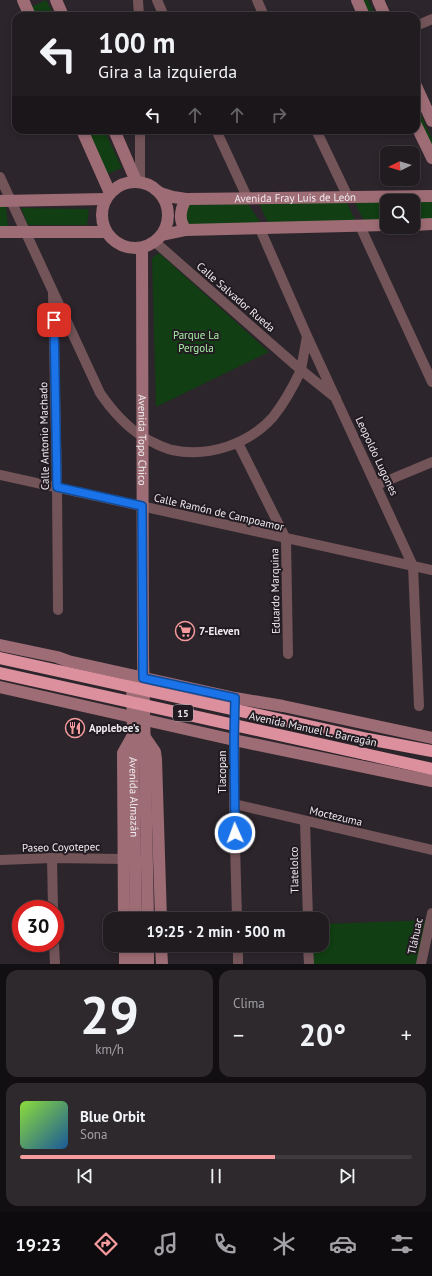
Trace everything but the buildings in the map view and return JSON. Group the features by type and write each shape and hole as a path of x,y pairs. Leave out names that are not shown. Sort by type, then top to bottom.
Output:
{"highway":[{"name":"Avenida Manuel L. Barragán","path":"0,658 432,751"},
{"name":"Avenida Manuel L. Barragán","path":"0,673 432,769"}],"street":[{"path":"56,0 61,12"},
{"path":"138,0 139,12"},
{"path":"157,0 162,12"},
{"path":"257,0 262,12"},
{"path":"357,0 362,12"},
{"path":"378,0 383,12"},
{"path":"420,24 432,19"},
{"path":"420,95 432,121"},
{"path":"420,133 432,158"},
{"path":"84,134 108,196"},
{"path":"116,134 138,182"},
{"path":"138,182 140,134"},
{"path":"218,134 247,197"},
{"path":"318,134 348,197"},
{"name":"Calle Antonio Machado","path":"0,177 5,201 26,232 53,290 58,610"},
{"path":"159,239 168,221 167,206 160,193 151,186 138,182 126,183 117,187 108,196 102,210 102,221 106,232 113,240 122,246 132,249 142,248 159,239 186,230 380,225"},
{"name":"Avenida Fray Luis de León","path":"160,193 186,199 247,197 432,196"},
{"path":"5,201 108,196"},
{"path":"186,199 180,214 182,225 186,230"},
{"path":"420,225 432,224"},
{"path":"360,226 432,382"},
{"name":"Leopoldo Lugones","path":"260,229 307,336 377,485 413,566 420,706"},
{"path":"0,232 106,232"},
{"name":"Calle Salvador Rueda","path":"159,239 301,370 336,398"},
{"name":"Avenida Topo Chico","path":"137,676 143,656 142,248"},
{"path":"53,290 100,393 114,412 142,437 172,450 189,452 225,448 238,443 257,431 272,417 290,394 301,370 307,336"},
{"name":"Eduardo Marquina","path":"238,443 286,539 288,654"},
{"path":"377,485 432,462"},
{"name":"Calle Ramón de Campoamor","path":"0,475 432,570"},
{"path":"0,645 235,698 283,706 432,738"},
{"path":"30,694 40,654"},
{"name":"Avenida Almazán","path":"136,912 139,778 137,676"},
{"path":"0,687 234,740 432,781"},
{"name":"Tlacopan","path":"235,698 234,804 237,912"},
{"path":"124,912 123,753 139,736 155,752 156,759 161,912"},
{"name":"Avenida Almazán","path":"139,778 148,912"},
{"name":"Moctezuma","path":"234,804 432,850"},
{"name":"Tlatelolco","path":"305,821 308,912"},
{"path":"52,858 53,900"},
{"name":"Paseo Coyotepec","path":"0,860 52,858 123,859"},
{"name":"Tláhuac","path":"421,964 432,913"},
{"path":"54,952 55,964"},
{"path":"125,952 125,964"},
{"path":"137,952 137,964"},
{"path":"148,952 148,964"},
{"path":"161,952 162,964"},
{"path":"238,952 238,964"},
{"path":"308,952 308,964"}],"green space":[{"path":"46,0 52,12 31,12 29,8"},
{"path":"362,0 368,0 373,12 367,12"},
{"path":"420,113 432,139 432,152 420,126"},
{"path":"89,134 106,134 122,168 107,174"},
{"path":"354,201 380,201 380,221 364,221"},
{"path":"420,201 432,202 432,220 420,220"},
{"path":"259,203 347,203 356,222 268,223"},
{"path":"186,204 248,204 261,223 187,226"},
{"path":"0,206 6,206 8,226 0,227"},
{"path":"21,208 89,209 87,225 28,225"},
{"name":"Parque La Pergola","path":"159,253 269,352 156,407 152,258"},
{"path":"430,920 421,964 309,964 308,952 329,952 329,924"}],"place":[{"name":"7-Eleven","path":"185,631"},
{"name":"Applebee's","path":"75,728"}],"route":[{"path":"54,320 57,487 142,506 143,678 235,698 235,833"}]}
